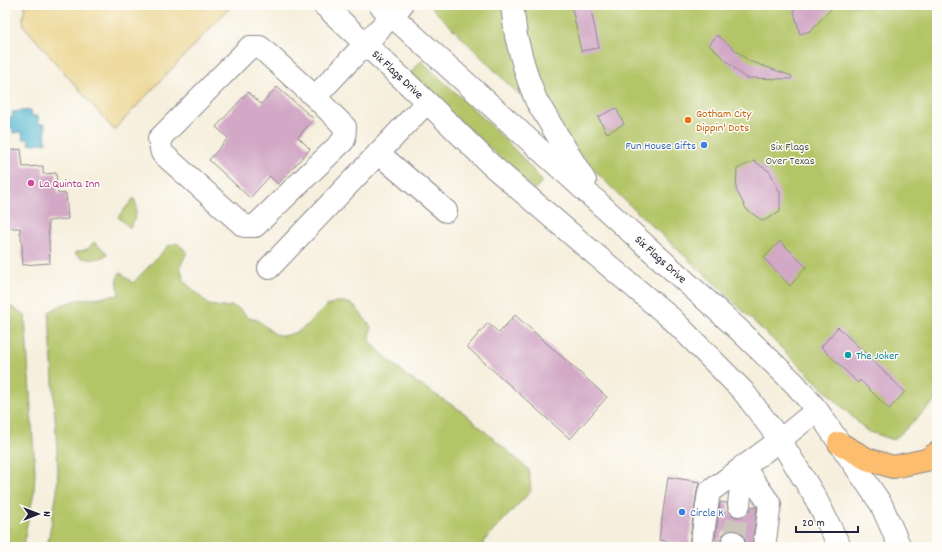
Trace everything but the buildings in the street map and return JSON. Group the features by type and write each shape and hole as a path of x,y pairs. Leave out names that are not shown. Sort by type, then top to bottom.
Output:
{"main road":[{"path":"839,443 867,459 893,467 926,460 937,453"}],"street":[{"name":"Six Flags Drive","path":"324,5 490,164 672,319 743,391 780,440 815,497 840,547"},
{"path":"512,5 516,36 528,79 536,100 597,201"},
{"name":"Six Flags Drive","path":"391,9 597,201 738,329 795,384 817,410 881,504 900,547"},
{"path":"315,97 365,44 391,9"},
{"path":"250,47 260,47 315,97 345,127 344,140 256,226 244,226 162,153 159,139 250,47"},
{"path":"269,268 427,102"},
{"path":"378,153 446,211"},
{"path":"701,547 709,492 780,440 817,410"},
{"path":"739,505 743,466"},
{"path":"743,466 770,504 764,547"}],"green space":[{"name":"Six Flags Over Texas","path":"429,5 937,5 937,399 894,440 867,431 715,284 622,198"},
{"path":"421,61 514,149 542,181 535,190 410,74"},
{"path":"134,198 136,202 136,213 130,228 118,217"},
{"path":"94,242 108,254 100,258 86,259 77,256 74,253 88,249"},
{"path":"177,243 187,252 180,267 185,282 209,305 223,307 232,306 241,310 248,318 256,319 275,334 284,336 297,332 306,326 325,307 336,302 344,302 355,306 371,327 370,341 378,350 408,377 463,412 529,470 531,491 483,542 484,547 47,547 57,492 58,469 49,312 62,305 77,300 119,295 117,278 120,272 133,283 168,246"},
{"path":"5,305 12,307 25,315 35,471 34,493 26,529 24,547 5,547"}],"sand":[{"path":"25,5 232,5 114,130 24,26 23,19"}],"water":[{"path":"31,110 32,116 38,116 39,124 45,124 46,143 29,144 29,139 23,139 22,132 13,133 13,128 8,128 7,117 13,117 12,112"}],"tunnel":[{"path":"733,542 739,505"}],"place":[{"name":"Gotham City Dippin' Dots","path":"688,120"},
{"name":"Fun House Gifts","path":"704,145"},
{"name":"La Quinta Inn","path":"31,183"},
{"name":"The Joker","path":"848,355"},
{"name":"Circle K","path":"682,512"}]}
